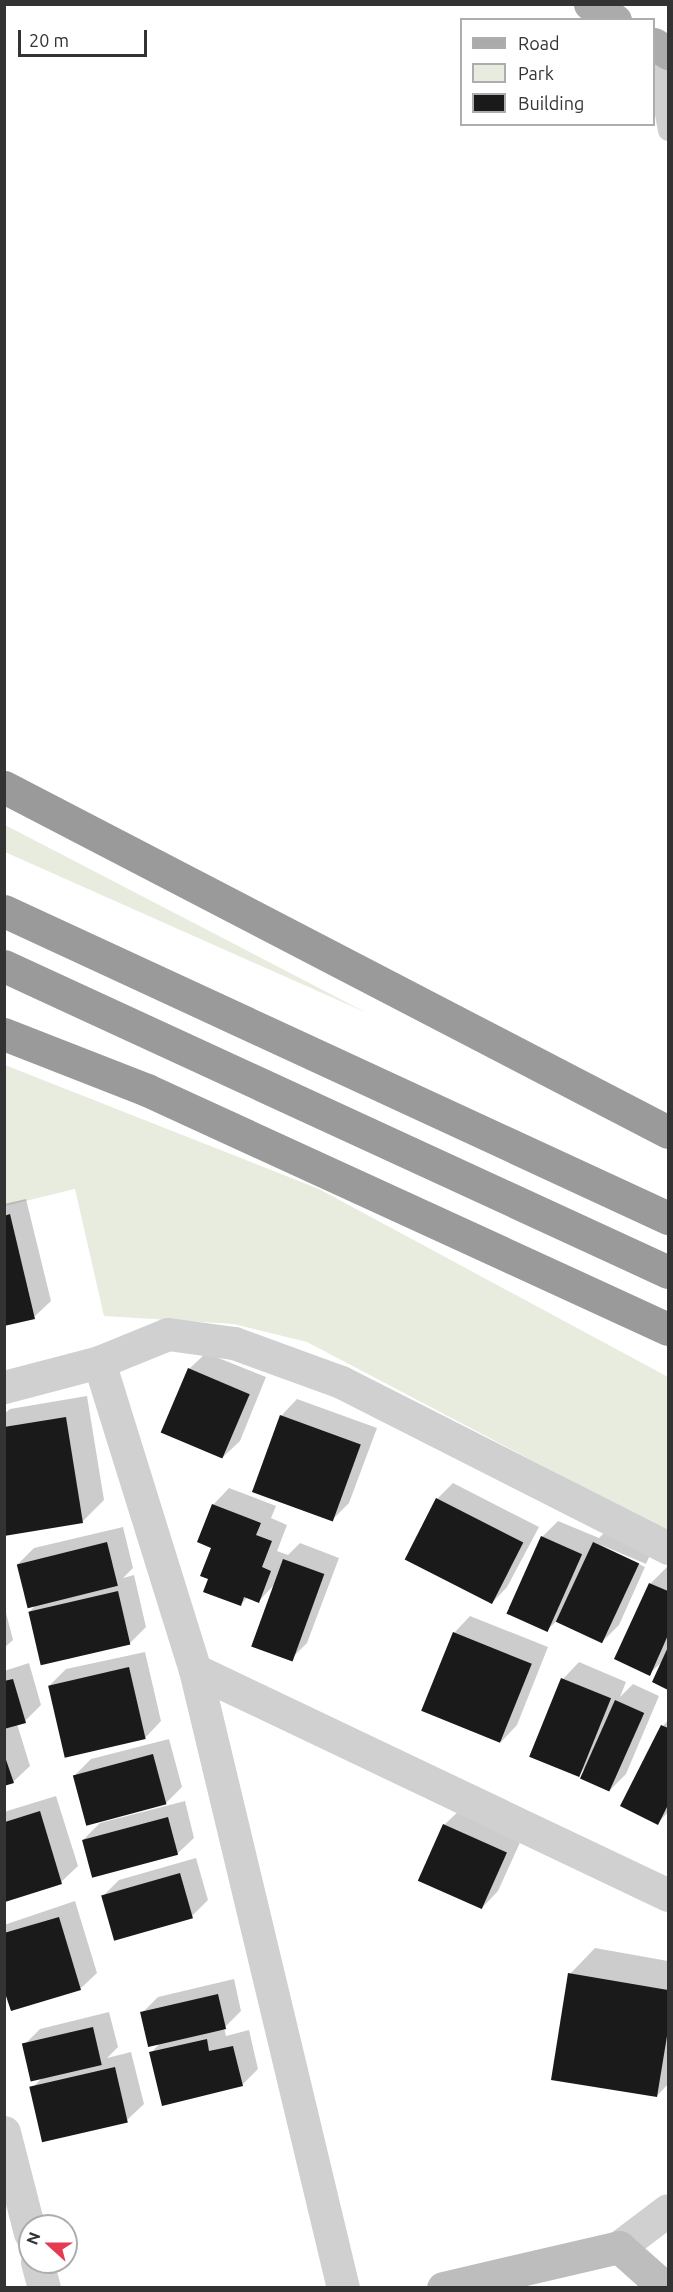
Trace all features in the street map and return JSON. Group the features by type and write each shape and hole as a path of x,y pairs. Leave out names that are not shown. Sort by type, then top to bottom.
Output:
{"highway":[{"path":"4,787 669,1132"},
{"path":"4,911 669,1218"},
{"path":"4,966 669,1272"},
{"path":"4,1034 147,1090 669,1329"}],"main road":[{"path":"590,4 612,18"},
{"path":"655,45 669,53"},
{"path":"442,2288 619,2247 665,2288"}],"street":[{"path":"4,1387 99,1362 168,1334 234,1343 341,1382 669,1548"},
{"path":"99,1362 195,1670 343,2288"},
{"path":"195,1670 669,1895"},
{"path":"4,2132 25,2214"},
{"path":"619,2247 669,2210"}],"lane":[{"path":"655,55 669,131"}],"green space":[{"path":"5,825 367,1013 5,852"},
{"path":"5,1065 319,1189 668,1377 668,1532 307,1342 234,1324 104,1316 75,1189 5,1206"}],"building":[{"path":"10,1214 35,1319 4,1326 4,1216"},
{"path":"188,1368 250,1394 222,1459 161,1432"},
{"path":"280,1415 361,1444 333,1521 252,1492"},
{"path":"66,1417 83,1523 4,1536 4,1427"},
{"path":"436,1498 523,1542 492,1604 405,1559"},
{"path":"212,1504 261,1523 256,1535 272,1541 262,1567 271,1571 259,1603 244,1597 241,1606 203,1592 208,1579 200,1576 211,1548 197,1542"},
{"path":"541,1536 582,1554 548,1632 506,1614"},
{"path":"107,1542 118,1586 28,1608 17,1564"},
{"path":"593,1542 639,1564 602,1643 556,1622"},
{"path":"283,1559 324,1574 293,1661 251,1646"},
{"path":"649,1583 668,1591 668,1635 650,1676 614,1659"},
{"path":"118,1591 130,1645 41,1665 28,1612"},
{"path":"453,1632 532,1664 500,1743 421,1711"},
{"path":"668,1647 668,1690 652,1682"},
{"path":"129,1667 146,1739 65,1758 48,1686"},
{"path":"561,1678 611,1698 579,1777 529,1757"},
{"path":"13,1679 26,1723 4,1729 4,1681"},
{"path":"615,1700 644,1713 609,1792 580,1779"},
{"path":"661,1725 668,1728 668,1805 658,1825 620,1806"},
{"path":"4,1754 14,1783 4,1786"},
{"path":"153,1754 166,1804 86,1826 73,1775"},
{"path":"40,1811 62,1884 5,1902 5,1822"},
{"path":"168,1817 178,1855 92,1878 82,1840"},
{"path":"443,1824 507,1852 482,1909 418,1881"},
{"path":"180,1873 193,1918 114,1941 101,1896"},
{"path":"59,1917 81,1990 11,2011 4,1990 4,1933"},
{"path":"568,1973 668,1990 668,2030 657,2097 551,2080"},
{"path":"218,1994 226,2029 148,2047 140,2012"},
{"path":"93,2027 102,2065 31,2081 22,2043"},
{"path":"207,2039 209,2051 233,2046 243,2086 162,2106 149,2052"},
{"path":"115,2067 128,2123 42,2142 29,2087"}]}
